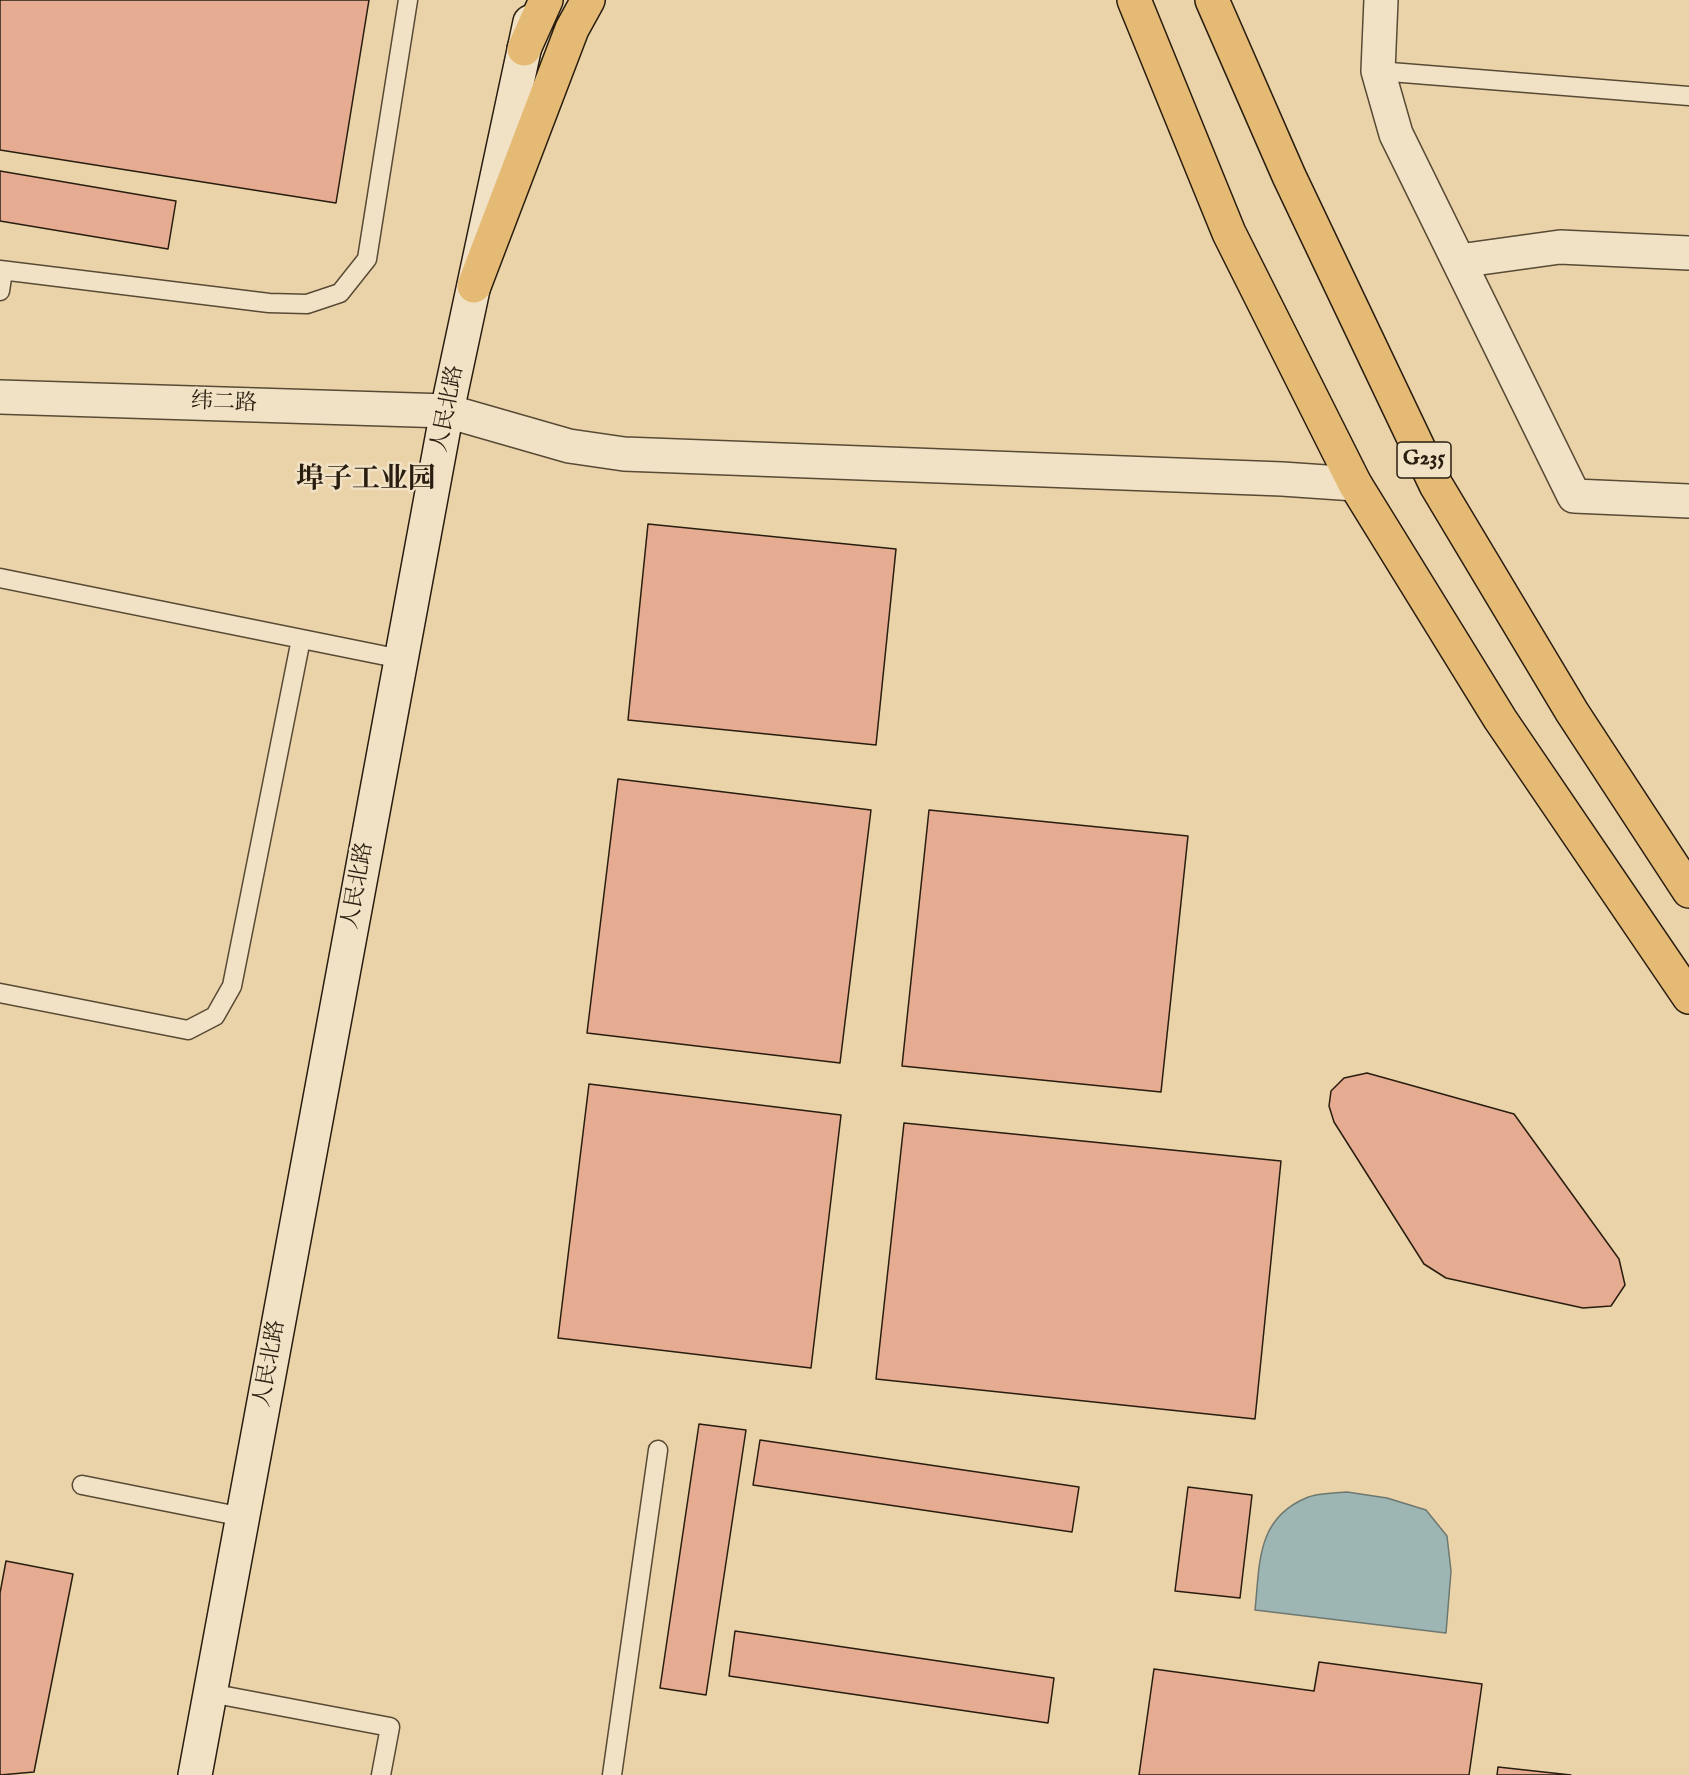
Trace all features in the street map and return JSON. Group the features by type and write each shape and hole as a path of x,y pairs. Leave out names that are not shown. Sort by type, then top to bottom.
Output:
{"highway":[{"path":"524,49 546,0"},
{"path":"474,286 572,29 588,0"},
{"path":"1134,0 1229,233 1355,484 1500,719 1689,997"},
{"name":"G235","path":"1212,0 1289,176 1436,485 1572,712 1689,891"}],"street":[{"name":"人民北路","path":"195,1775 447,411 535,0"},
{"path":"1381,0 1378,71 1396,134 1574,496 1689,501"},
{"path":"1459,261 1560,247 1689,253"},
{"name":"纬二路","path":"0,397 447,411 569,446 624,454 1282,478 1355,484"}],"lane":[{"path":"0,291 2,270 268,303 307,304 340,293 367,259 408,0"},
{"path":"1378,71 1689,96"},
{"path":"0,578 401,659"},
{"path":"0,993 188,1030 215,1016 232,986 301,639"},
{"path":"612,1775 658,1450"},
{"path":"82,1485 243,1517"},
{"path":"210,1693 390,1726 381,1775"}],"water":[{"path":"1347,1492 1387,1498 1426,1510 1447,1536 1451,1571 1446,1633 1255,1610 1260,1560 1269,1531 1278,1518 1290,1507 1310,1496"}],"building":[{"path":"0,0 369,0 336,203 0,150"},
{"path":"0,171 176,201 168,249 0,221"},
{"path":"648,524 896,549 876,745 628,720"},
{"path":"618,779 871,810 840,1063 587,1033"},
{"path":"929,810 1188,836 1161,1092 902,1066"},
{"path":"1367,1073 1514,1114 1619,1259 1625,1285 1611,1306 1583,1308 1446,1278 1424,1264 1334,1122 1329,1106 1331,1091 1344,1078"},
{"path":"589,1084 841,1115 811,1368 558,1338"},
{"path":"904,1123 1281,1161 1255,1419 876,1379"},
{"path":"699,1424 746,1430 706,1695 660,1688"},
{"path":"760,1440 1079,1487 1072,1532 753,1485"},
{"path":"1188,1487 1252,1495 1240,1598 1175,1591"},
{"path":"6,1561 73,1574 34,1772 0,1775 0,1593"},
{"path":"735,1631 1054,1678 1048,1723 729,1676"},
{"path":"1319,1662 1482,1684 1469,1775 1139,1775 1154,1669 1314,1691"},
{"path":"1498,1767 1571,1775 1497,1775"}],"district":[{"name":"埠子工业园","path":"366,481"}]}
